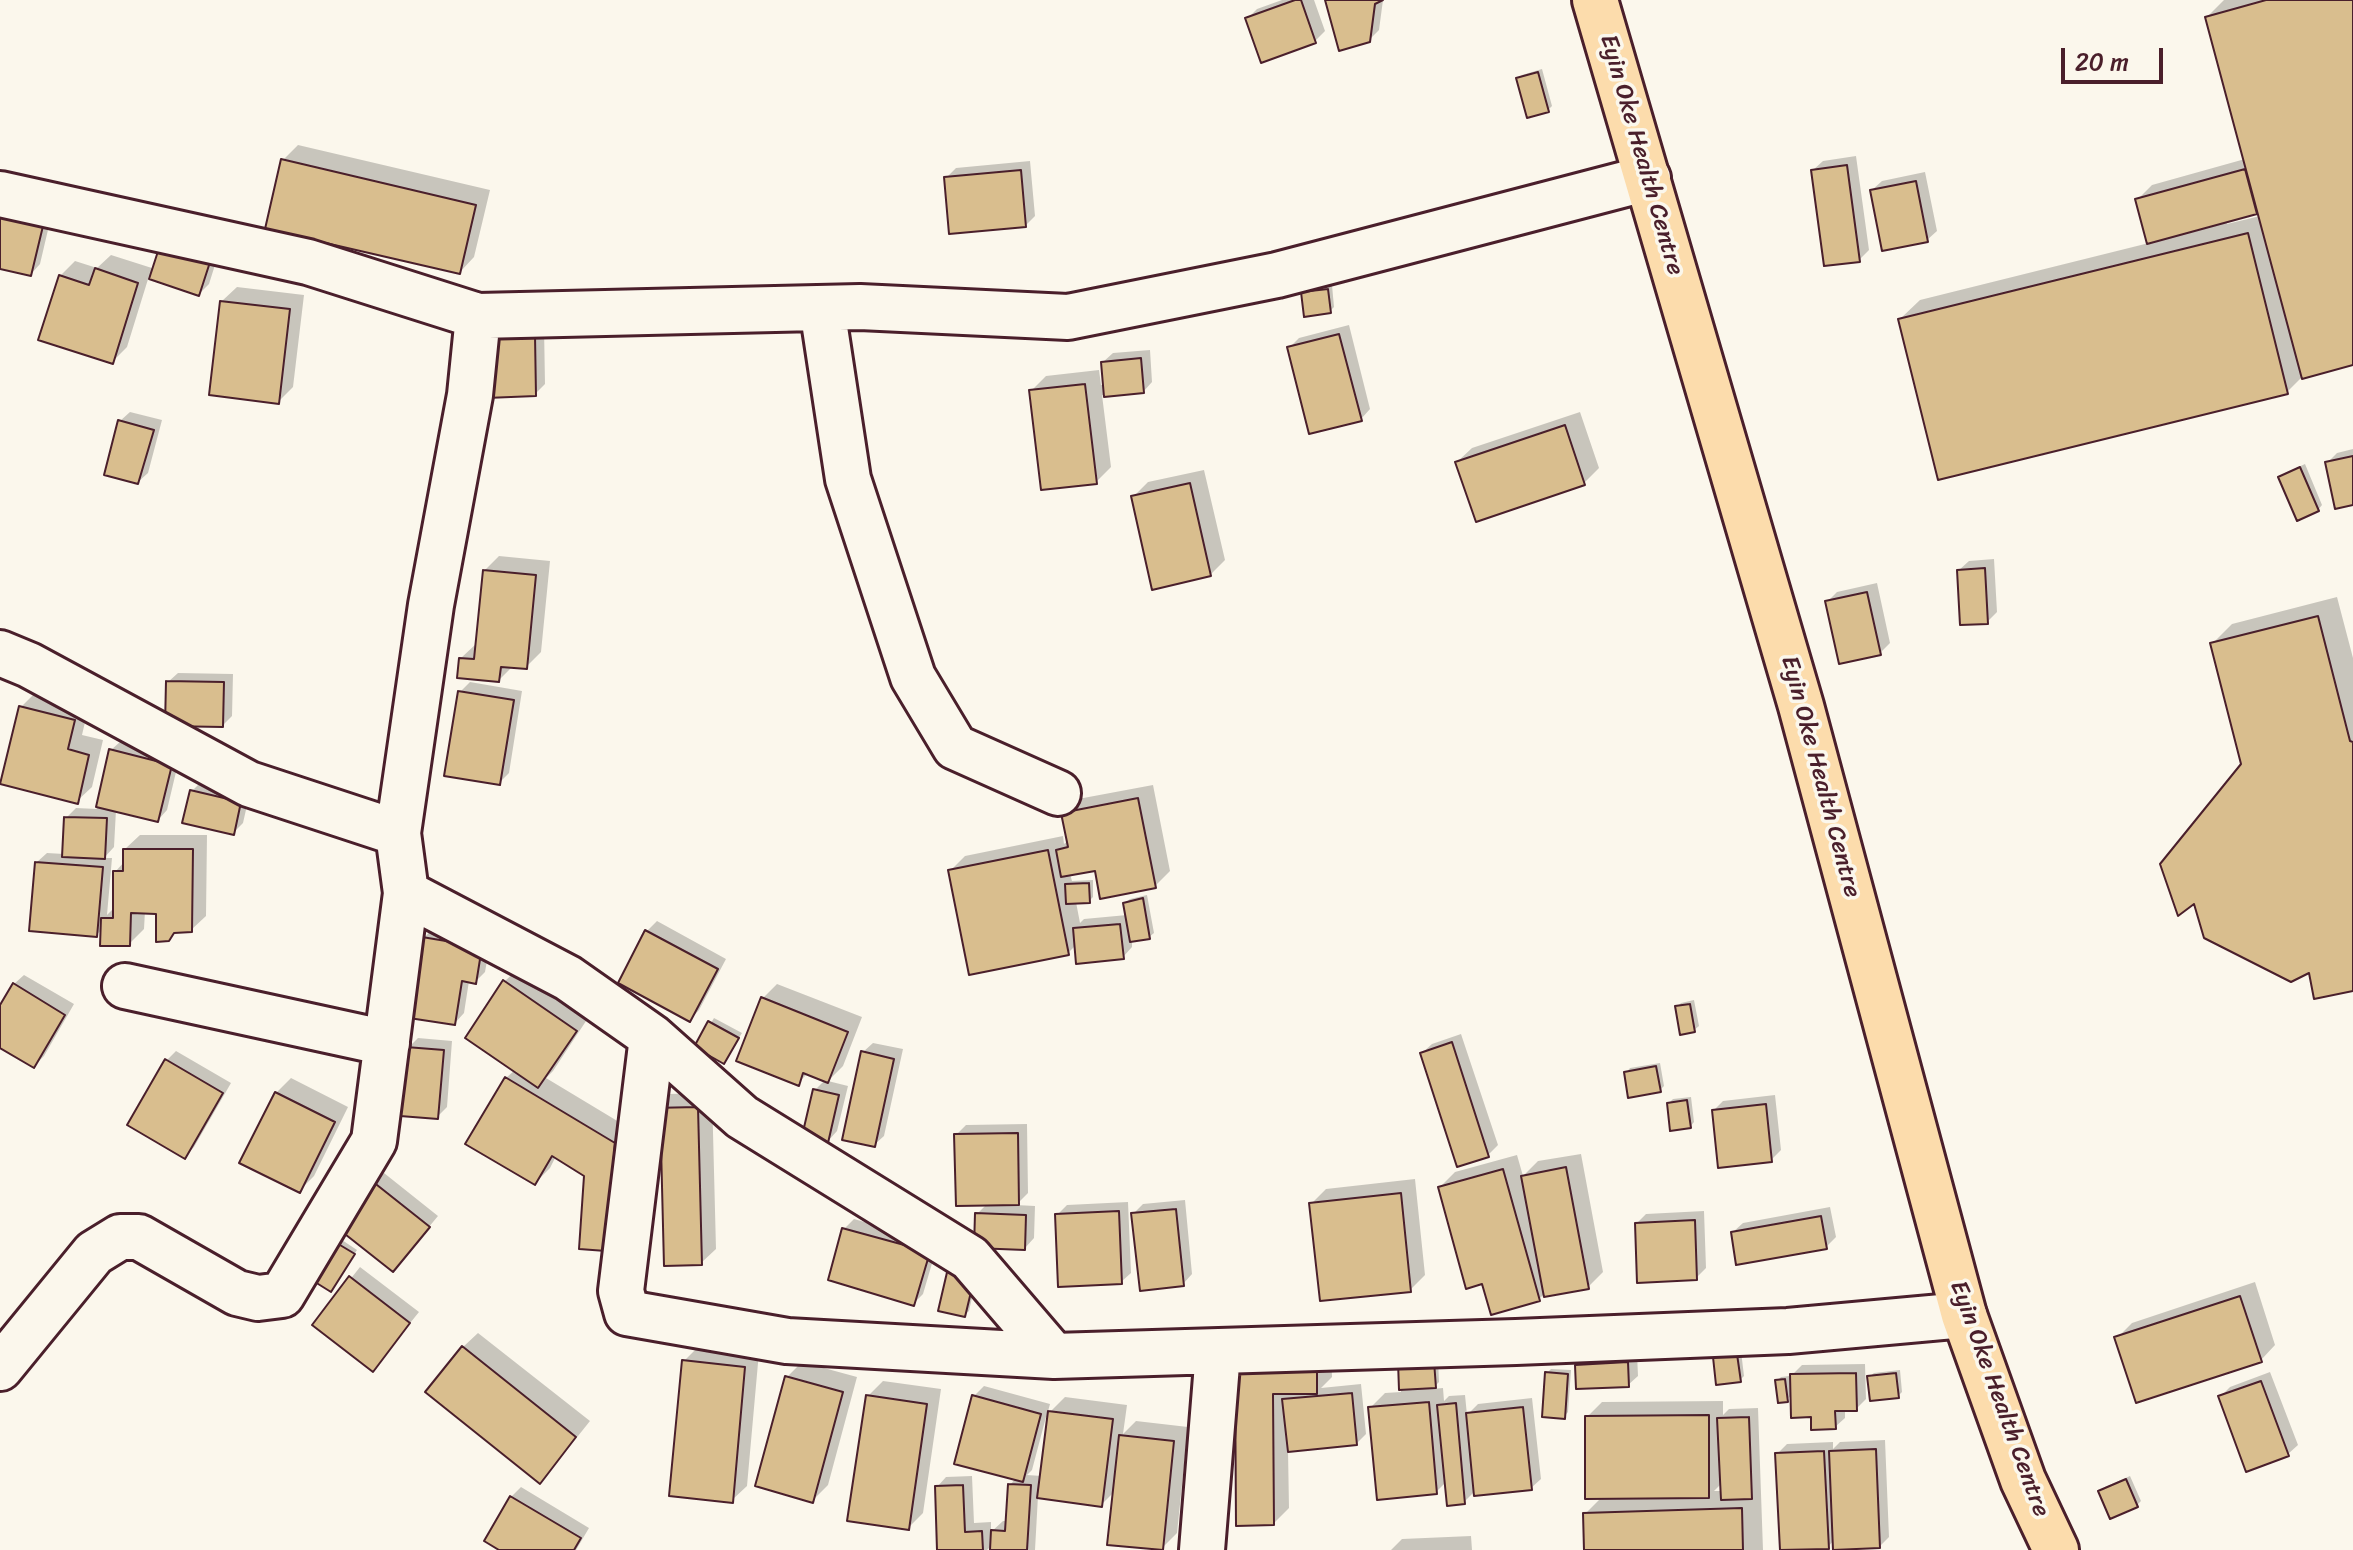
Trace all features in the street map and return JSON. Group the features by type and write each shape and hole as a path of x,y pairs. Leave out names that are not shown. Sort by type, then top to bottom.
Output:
{"main road":[{"name":"Eyin Oke Health Centre","path":"1595,0 1805,721 1964,1315 2023,1480 2056,1550"}],"street":[{"path":"0,194 308,262 478,316 860,307 1068,317 1277,275 1648,178"},
{"path":"822,308 848,479 913,677 955,747 1058,793"},
{"path":"0,1368 94,1253 120,1237 139,1237 237,1293 258,1298 282,1295 374,1141 406,893 398,833 431,605 470,395 478,316"},
{"path":"0,653 29,665 249,784 398,833"},
{"path":"406,893 568,978 652,1037 742,1117 970,1258 1054,1356"},
{"path":"125,986 387,1043"},
{"path":"652,1037 621,1291 627,1313 787,1341 1054,1356 1788,1331 1964,1315"},
{"path":"1202,1550 1218,1352"}],"building":[{"path":"1301,0 1316,43 1261,63 1245,18"},
{"path":"1325,0 1383,0 1375,4 1370,42 1339,51"},
{"path":"2266,0 2353,0 2353,365 2302,379 2205,17"},
{"path":"1538,72 1549,112 1527,118 1516,78"},
{"path":"281,159 476,205 460,274 265,229"},
{"path":"1847,165 1860,262 1824,266 1811,170"},
{"path":"2245,169 2257,214 2147,244 2135,199"},
{"path":"1021,170 1026,227 949,234 944,177"},
{"path":"1916,181 1928,242 1882,251 1870,190"},
{"path":"0,216 43,226 31,276 0,269"},
{"path":"2248,233 2288,394 1938,480 1898,319"},
{"path":"161,242 211,259 199,296 149,279"},
{"path":"95,268 138,283 113,364 38,340 59,275 89,285"},
{"path":"1328,289 1331,313 1304,317 1301,292"},
{"path":"220,301 290,309 279,404 209,395"},
{"path":"1339,334 1362,421 1309,434 1287,347"},
{"path":"535,335 536,396 486,398 484,336"},
{"path":"1141,358 1144,393 1104,397 1101,362"},
{"path":"1085,384 1097,484 1041,490 1029,390"},
{"path":"118,420 154,430 138,484 104,475"},
{"path":"1565,425 1585,485 1476,522 1455,462"},
{"path":"2353,456 2353,505 2335,509 2325,462"},
{"path":"2300,467 2319,511 2297,521 2278,477"},
{"path":"1190,483 1211,576 1152,590 1131,496"},
{"path":"1985,568 1988,624 1960,625 1957,570"},
{"path":"483,570 536,575 527,669 501,667 499,682 457,678 459,658 474,659"},
{"path":"1867,592 1881,655 1839,664 1825,601"},
{"path":"2318,616 2350,741 2353,742 2353,991 2314,999 2309,973 2291,982 2204,938 2194,904 2178,916 2160,864 2241,764 2210,643"},
{"path":"166,681 224,682 223,727 165,726"},
{"path":"458,691 514,700 500,785 444,776"},
{"path":"19,706 75,720 68,749 89,755 78,804 0,784"},
{"path":"109,749 172,765 158,822 96,807"},
{"path":"190,790 241,802 234,835 182,823"},
{"path":"1138,798 1156,888 1100,899 1095,871 1061,877 1056,850 1068,847 1061,813"},
{"path":"64,817 107,818 105,859 62,857"},
{"path":"123,849 193,849 192,932 174,933 169,941 156,942 156,914 131,913 130,946 100,946 101,918 113,918 113,871 123,871"},
{"path":"1048,850 1069,955 969,975 948,870"},
{"path":"35,862 103,867 97,937 29,931"},
{"path":"1089,883 1090,903 1066,904 1065,884"},
{"path":"1143,898 1150,939 1130,942 1123,903"},
{"path":"1120,924 1124,959 1076,964 1073,928"},
{"path":"645,930 718,969 690,1022 618,983"},
{"path":"422,937 482,947 476,984 462,981 455,1025 409,1018"},
{"path":"503,980 577,1031 538,1088 465,1038"},
{"path":"13,983 65,1015 34,1068 0,1048 0,1005"},
{"path":"761,997 848,1032 828,1083 803,1073 799,1086 736,1061"},
{"path":"1690,1004 1695,1032 1680,1035 1675,1006"},
{"path":"708,1021 739,1038 724,1064 694,1047"},
{"path":"1452,1042 1489,1157 1457,1167 1420,1053"},
{"path":"406,1047 444,1050 438,1119 400,1116"},
{"path":"861,1051 894,1059 875,1147 842,1140"},
{"path":"165,1059 223,1093 185,1159 127,1125"},
{"path":"1656,1066 1661,1092 1628,1098 1624,1072"},
{"path":"505,1077 615,1143 606,1251 579,1249 584,1176 552,1156 535,1185 465,1144"},
{"path":"813,1089 839,1095 828,1143 802,1136"},
{"path":"275,1092 335,1122 300,1193 239,1163"},
{"path":"1687,1100 1691,1128 1670,1131 1667,1103"},
{"path":"1766,1104 1772,1162 1718,1168 1712,1110"},
{"path":"698,1107 702,1265 664,1266 661,1146 652,1146 651,1108"},
{"path":"1018,1133 1019,1205 956,1206 954,1134"},
{"path":"1566,1167 1589,1289 1544,1297 1521,1176"},
{"path":"1503,1169 1540,1301 1491,1315 1482,1284 1466,1289 1438,1187"},
{"path":"372,1181 430,1227 393,1272 336,1227"},
{"path":"1401,1193 1411,1292 1320,1301 1309,1203"},
{"path":"1176,1209 1184,1286 1140,1291 1131,1213"},
{"path":"1119,1211 1122,1284 1058,1287 1055,1214"},
{"path":"975,1213 1026,1215 1025,1250 974,1248"},
{"path":"1821,1216 1827,1249 1736,1265 1731,1232"},
{"path":"1695,1220 1697,1280 1637,1283 1635,1223"},
{"path":"842,1228 930,1252 914,1306 828,1280"},
{"path":"330,1239 355,1254 331,1292 307,1277"},
{"path":"948,1268 975,1275 965,1317 938,1311"},
{"path":"349,1276 410,1323 373,1372 312,1325"},
{"path":"2240,1296 2262,1362 2136,1403 2114,1337"},
{"path":"462,1346 576,1437 540,1484 425,1392"},
{"path":"1737,1354 1741,1382 1716,1385 1713,1357"},
{"path":"682,1360 745,1367 733,1503 669,1496"},
{"path":"1434,1361 1436,1388 1399,1390 1398,1362"},
{"path":"1628,1362 1629,1387 1576,1389 1575,1365"},
{"path":"1317,1364 1317,1394 1273,1394 1274,1525 1236,1526 1235,1365"},
{"path":"1545,1372 1568,1374 1565,1419 1542,1417"},
{"path":"1856,1373 1857,1411 1835,1411 1836,1429 1811,1430 1811,1417 1791,1418 1790,1374"},
{"path":"1896,1373 1899,1398 1870,1401 1867,1376"},
{"path":"785,1376 843,1392 813,1503 755,1486"},
{"path":"1785,1379 1788,1402 1778,1403 1775,1380"},
{"path":"2261,1381 2289,1456 2246,1472 2218,1396"},
{"path":"1352,1393 1357,1445 1288,1452 1282,1399"},
{"path":"866,1395 927,1404 909,1530 847,1521"},
{"path":"972,1395 1041,1414 1023,1482 954,1464"},
{"path":"1429,1402 1437,1494 1377,1500 1368,1407"},
{"path":"1456,1403 1465,1504 1447,1506 1437,1405"},
{"path":"1523,1407 1532,1490 1474,1496 1466,1413"},
{"path":"1048,1411 1113,1419 1102,1507 1037,1498"},
{"path":"1709,1415 1709,1498 1585,1499 1585,1416"},
{"path":"1749,1417 1752,1499 1721,1500 1717,1418"},
{"path":"1119,1435 1174,1441 1163,1550 1107,1545"},
{"path":"1876,1449 1880,1548 1833,1550 1829,1451"},
{"path":"1824,1451 1829,1549 1780,1550 1775,1453"},
{"path":"2126,1479 2138,1507 2110,1519 2098,1491"},
{"path":"1008,1484 1031,1485 1027,1550 990,1550 991,1530 1005,1531"},
{"path":"963,1485 965,1532 982,1531 983,1550 937,1550 935,1486"},
{"path":"510,1496 581,1538 574,1550 499,1550 484,1541"},
{"path":"1742,1508 1743,1550 1584,1550 1583,1513"}]}
